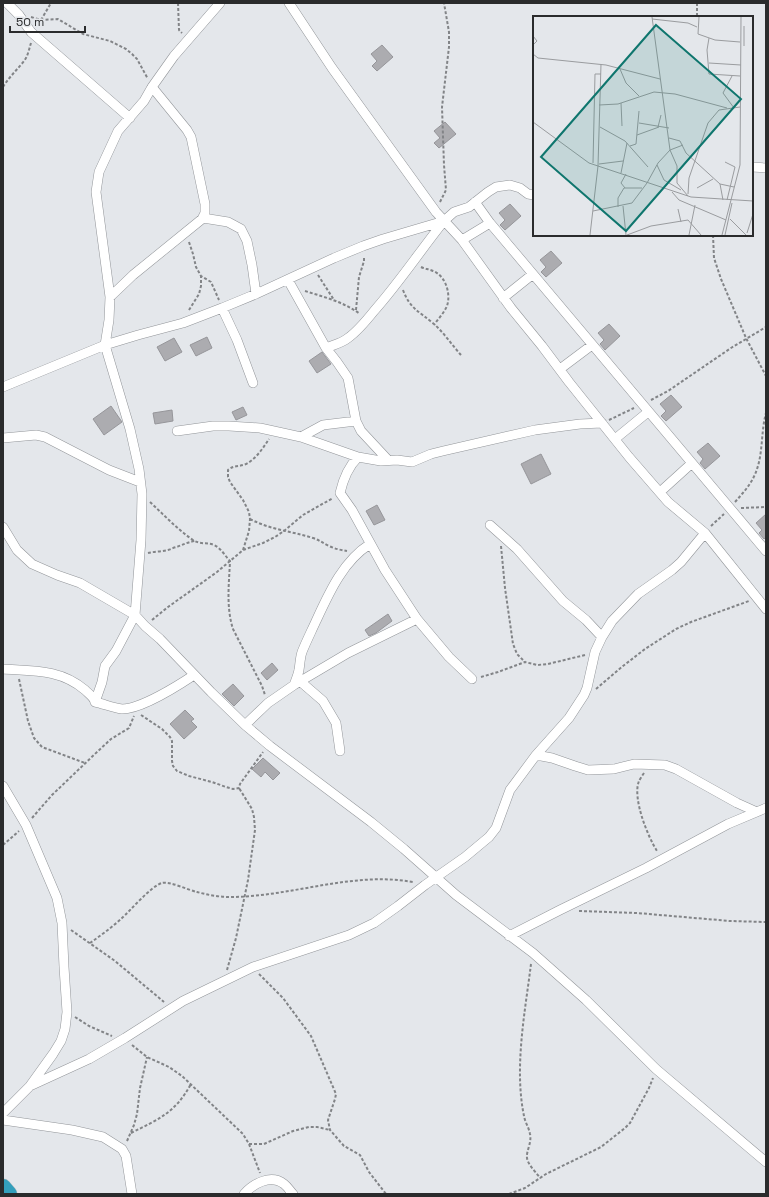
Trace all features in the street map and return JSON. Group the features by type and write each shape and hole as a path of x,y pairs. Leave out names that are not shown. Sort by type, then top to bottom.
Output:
{"highway":[{"path":"3,1187 8,1194"}],"street":[{"path":"7,3 19,15 31,32 130,118"},
{"path":"95,702 102,682 105,666 116,651 135,615 140,558 142,494 139,469 130,429 106,345 110,297 96,192 99,172 118,131 144,100 187,41 220,3"},
{"path":"290,3 332,68 436,212 462,240 503,298 615,439 674,507 705,532 766,609"},
{"path":"110,297 133,275 202,218 205,210 191,137 152,87"},
{"path":"753,167 766,168"},
{"path":"326,348 347,339 357,331 391,292 399,279 444,221 454,212 469,207 496,187 510,185 533,195"},
{"path":"476,202 490,223 766,551"},
{"path":"202,218 228,222 241,229 247,241 256,294"},
{"path":"3,387 106,345 183,323 256,294 290,283 313,268 363,246 444,221"},
{"path":"462,240 490,223"},
{"path":"503,298 533,274"},
{"path":"290,283 326,348 348,378 356,422 361,430 388,460"},
{"path":"222,308 253,383"},
{"path":"560,369 592,345"},
{"path":"615,439 648,412"},
{"path":"301,437 323,424 356,422"},
{"path":"177,431 213,426 260,428 301,437 358,457 412,462 431,454 535,430 580,424 602,423"},
{"path":"3,438 36,435 45,437 110,470 140,482"},
{"path":"358,457 352,464 344,480 340,494 352,510 385,570 417,619 449,657 472,679"},
{"path":"660,492 692,463"},
{"path":"490,525 517,549 563,601 586,620 602,637"},
{"path":"3,527 17,550 32,564 80,583 135,615 245,725 270,746 366,817 456,895 533,953 586,1000 656,1069 766,1162"},
{"path":"30,1086 89,1059 125,1038 183,1000 225,982 253,967 349,935 362,929 388,913 480,846 496,828 510,790 536,755 569,718 584,695 595,652 612,621 638,594 681,562 705,532"},
{"path":"298,683 301,654 337,580 342,571 357,553 370,544"},
{"path":"245,725 268,703 298,683 348,653 417,619"},
{"path":"3,669 40,671 69,678 94,698 95,702 124,709 136,709 194,675"},
{"path":"298,683 323,702 336,723 340,751"},
{"path":"536,755 552,758 588,770 614,769 634,764 666,765 757,812"},
{"path":"3,786 26,825 57,898 62,923 67,1012 65,1029 61,1041 53,1054 30,1086 3,1113"},
{"path":"509,936 626,878 728,824 766,808"},
{"path":"3,1120 72,1130 103,1137 122,1149 126,1156 132,1194"},
{"path":"244,1194 263,1181 273,1180 284,1184 293,1194"}],"path":[{"path":"41,20 50,3"},
{"path":"178,3 180,30 187,41"},
{"path":"436,212 446,190 442,108 448,59 449,32 444,3"},
{"path":"697,3 697,16"},
{"path":"19,15 41,20 58,18 83,34 110,41 126,49 137,59 152,87"},
{"path":"3,87 24,61 29,52 31,32"},
{"path":"183,323 199,294 201,286 201,276 196,267 193,254 184,232"},
{"path":"713,236 713,254 715,262 734,312 766,376"},
{"path":"356,310 359,277 364,261 363,246"},
{"path":"412,264 434,271 445,282 449,295 447,307 434,325"},
{"path":"313,268 335,301"},
{"path":"201,276 211,282 222,308"},
{"path":"399,279 409,303 421,316 434,325 461,355"},
{"path":"290,283 356,310 367,320"},
{"path":"602,423 668,391 746,338 766,327"},
{"path":"731,506 745,492 758,467 762,429 766,413"},
{"path":"243,550 249,531 249,512 243,500 230,482 228,470 232,467 245,464 258,454 275,432"},
{"path":"142,494 176,526 195,541 202,544 215,545 230,561 228,599 231,623 262,686 268,703"},
{"path":"145,626 157,615 217,572 243,550 263,543 284,531 303,515 340,494"},
{"path":"739,508 766,507"},
{"path":"705,532 727,511"},
{"path":"250,519 264,526 320,540 330,547 357,553"},
{"path":"498,532 513,644 517,654 525,662 537,665 548,664 595,652"},
{"path":"140,558 148,553 173,549 187,542 195,541"},
{"path":"595,690 617,670 645,649 676,629 757,597"},
{"path":"472,679 498,672 525,662"},
{"path":"16,670 22,688 28,722 34,738 42,747 85,763"},
{"path":"3,845 26,825 52,795 85,763 111,739 129,728 136,709 170,737 172,744 173,766 177,771 233,789 239,788"},
{"path":"239,788 240,784 260,754 270,746"},
{"path":"654,764 645,772 639,781 637,789 646,829 662,859"},
{"path":"225,982 248,880 255,830 252,809 239,788"},
{"path":"90,943 107,931 148,893 162,883 168,883 196,892 216,896 244,897 316,886 383,879 425,885"},
{"path":"560,910 637,912 730,921 766,922"},
{"path":"62,923 127,971 171,1008"},
{"path":"533,953 522,1034 520,1071 524,1117 530,1136 530,1146 527,1159 540,1178"},
{"path":"253,967 283,998 305,1027 316,1046 336,1094 328,1120 330,1130 344,1146 360,1155 368,1172 386,1194"},
{"path":"67,1012 112,1036 125,1038 147,1057 169,1067 182,1076 243,1134 249,1144 263,1181"},
{"path":"122,1149 134,1125 137,1114 140,1088 147,1057"},
{"path":"508,1194 525,1188 540,1178 601,1147 625,1128 630,1123 649,1088 656,1069"},
{"path":"130,1133 154,1122 173,1109 186,1094 191,1084"},
{"path":"249,1144 264,1144 293,1131 309,1127 330,1130"}],"building":[{"path":"382,45 393,57 377,71 372,66 377,61 371,54"},
{"path":"445,122 456,134 439,148 434,143 440,138 434,131"},
{"path":"510,204 521,216 505,230 500,225 505,220 499,213"},
{"path":"551,251 562,263 546,277 541,272 546,267 540,260"},
{"path":"609,324 620,336 605,350 600,344 604,340 598,333"},
{"path":"207,337 212,348 196,356 190,345"},
{"path":"174,338 182,352 165,361 157,347"},
{"path":"322,352 331,364 317,373 309,361"},
{"path":"671,395 682,407 666,421 661,416 666,411 660,404"},
{"path":"111,406 122,422 104,435 93,419"},
{"path":"243,407 247,415 236,420 232,412"},
{"path":"172,410 173,421 155,424 153,413"},
{"path":"708,443 720,456 705,469 700,463 703,459 697,452"},
{"path":"541,454 551,474 531,484 521,464"},
{"path":"377,505 385,520 374,525 366,511"},
{"path":"766,514 766,537 764,539 759,533 762,530 756,523"},
{"path":"388,614 392,621 376,633 369,636 365,630"},
{"path":"272,663 278,670 267,680 261,673"},
{"path":"233,684 244,696 234,706 222,694"},
{"path":"185,710 194,719 191,721 197,727 184,739 170,724"},
{"path":"263,758 280,773 273,780 265,772 261,777 252,769"}]}
